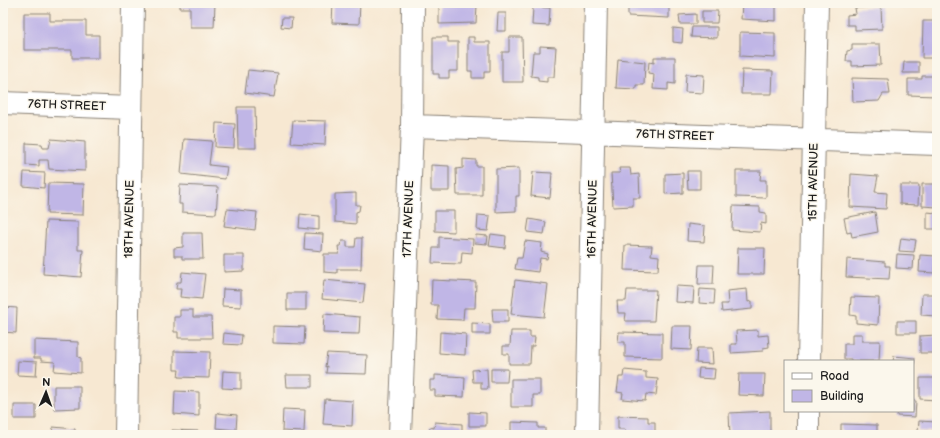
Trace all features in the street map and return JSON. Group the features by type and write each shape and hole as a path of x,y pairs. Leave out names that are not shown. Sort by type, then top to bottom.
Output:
{"street":[{"name":"18TH AVENUE","path":"126,435 132,3"},
{"name":"17TH AVENUE","path":"400,435 412,126 413,3"},
{"name":"16TH AVENUE","path":"587,435 596,3"},
{"name":"15TH AVENUE","path":"809,360 817,3"},
{"name":"76TH STREET","path":"3,103 130,108"},
{"name":"76TH STREET","path":"412,126 937,144"},
{"path":"808,412 808,435"}],"building":[{"path":"180,3 215,3 214,27 190,27 190,8 180,8"},
{"path":"333,3 360,3 359,24 332,23"},
{"path":"439,3 467,3 467,5 477,5 476,23 439,24"},
{"path":"628,3 669,3 669,18 628,16"},
{"path":"742,3 776,3 776,21 741,19"},
{"path":"533,7 550,8 549,26 532,25"},
{"path":"881,7 882,29 855,30 855,25 847,25 847,15 856,14 855,8"},
{"path":"702,11 718,11 717,23 702,23"},
{"path":"24,13 50,13 50,21 86,21 86,35 99,35 99,58 72,58 72,50 24,50"},
{"path":"498,13 506,13 506,31 497,31"},
{"path":"696,14 696,24 680,24 679,15"},
{"path":"282,18 292,18 291,28 281,27"},
{"path":"923,21 937,21 937,58 922,58"},
{"path":"692,27 717,27 717,38 691,37"},
{"path":"673,28 683,29 682,43 673,42"},
{"path":"740,32 775,33 775,58 740,56"},
{"path":"433,37 448,37 448,42 458,42 458,71 449,71 449,78 439,78 439,74 433,74"},
{"path":"468,37 474,37 474,42 490,42 490,72 484,72 484,78 472,78 472,71 468,71"},
{"path":"509,37 522,37 523,82 502,82 502,52 509,52"},
{"path":"852,44 880,44 881,65 852,66 852,61 846,61 847,51 852,50"},
{"path":"540,46 556,47 554,77 547,77 547,82 538,81 538,77 531,76 533,52 540,52"},
{"path":"654,57 675,57 675,84 668,83 668,90 653,89 654,74 648,73 649,62 654,63"},
{"path":"618,59 645,62 644,85 636,85 636,89 616,88"},
{"path":"904,62 919,62 919,73 903,73"},
{"path":"248,70 278,73 274,97 245,93"},
{"path":"742,70 773,71 772,94 741,94"},
{"path":"686,74 704,75 703,93 685,92"},
{"path":"922,76 937,76 936,96 908,95 908,79 922,79"},
{"path":"852,78 888,79 890,94 883,94 879,101 853,102"},
{"path":"237,107 255,107 256,148 238,148"},
{"path":"293,120 326,121 325,145 291,143"},
{"path":"216,123 235,124 234,148 215,147"},
{"path":"51,139 85,142 85,171 49,169 48,160 39,160 39,166 26,165 26,143 42,144 43,148 49,148"},
{"path":"184,139 212,141 209,165 227,167 225,179 181,174"},
{"path":"463,159 476,160 476,166 482,166 482,195 457,195 456,169 463,168"},
{"path":"431,165 449,166 449,191 431,191"},
{"path":"519,168 519,196 516,196 516,211 496,212 496,169"},
{"path":"619,168 630,168 631,175 639,174 640,198 633,198 633,206 613,207 611,173 620,173"},
{"path":"687,171 700,171 700,189 688,189"},
{"path":"736,171 761,171 760,180 766,180 766,198 736,197"},
{"path":"24,172 45,173 44,188 23,186"},
{"path":"533,172 552,173 550,198 531,196"},
{"path":"683,173 683,193 665,194 665,174"},
{"path":"851,174 878,176 875,192 887,193 886,209 850,207"},
{"path":"48,183 84,184 83,215 47,214"},
{"path":"922,184 937,184 937,207 922,206"},
{"path":"180,185 218,187 216,214 182,212 182,204 179,204"},
{"path":"900,185 919,185 918,205 900,204"},
{"path":"356,193 356,205 360,205 359,211 356,212 356,224 335,222 335,194"},
{"path":"733,206 760,207 760,212 766,213 766,224 761,223 760,232 732,230"},
{"path":"227,209 257,212 255,230 224,226"},
{"path":"435,211 454,211 454,232 435,231"},
{"path":"875,212 878,232 852,237 851,232 847,233 844,218"},
{"path":"927,212 937,213 937,229 927,229"},
{"path":"300,214 319,216 319,230 299,228"},
{"path":"478,215 490,216 488,231 477,230"},
{"path":"529,219 546,222 544,234 527,232"},
{"path":"46,221 78,222 78,250 83,250 81,277 43,274"},
{"path":"688,224 705,226 704,242 687,241"},
{"path":"183,233 202,233 203,259 182,259 182,256 174,256 174,248 183,247"},
{"path":"305,233 323,234 322,251 304,249"},
{"path":"491,234 506,236 505,248 489,246"},
{"path":"476,235 488,236 487,244 475,243"},
{"path":"439,237 473,239 472,253 462,252 461,264 432,263 433,248 439,248"},
{"path":"356,238 362,238 361,269 337,269 337,273 324,272 324,254 339,254 338,246 341,246 342,241 347,241 347,247 355,247"},
{"path":"901,238 916,240 914,252 899,251"},
{"path":"525,241 542,243 541,252 548,254 547,259 540,258 538,272 515,269 517,258 522,258"},
{"path":"625,245 652,246 651,255 659,256 658,271 624,270"},
{"path":"738,248 765,248 764,274 737,274"},
{"path":"897,254 914,255 913,269 896,268"},
{"path":"224,255 244,255 244,271 224,272"},
{"path":"920,255 936,256 935,273 919,272"},
{"path":"847,259 885,262 885,266 890,266 889,279 846,277"},
{"path":"699,265 714,265 713,284 698,284"},
{"path":"182,272 205,274 202,299 180,297 181,289 176,289 177,282 181,282"},
{"path":"324,280 365,284 363,303 322,299"},
{"path":"432,280 476,282 475,308 464,308 463,320 437,319 438,305 431,305"},
{"path":"515,280 548,284 544,317 511,314"},
{"path":"676,286 694,287 693,303 675,302"},
{"path":"223,289 241,290 241,307 222,306"},
{"path":"700,289 715,290 714,304 699,303"},
{"path":"747,289 748,302 752,301 752,309 722,312 721,304 728,304 727,291"},
{"path":"627,290 656,290 654,321 625,321 626,313 618,313 617,301 626,301"},
{"path":"287,293 306,293 306,310 287,310"},
{"path":"922,294 937,294 937,316 921,315"},
{"path":"851,297 879,298 878,325 856,323 856,316 850,315"},
{"path":"3,307 17,308 16,333 3,332"},
{"path":"492,309 508,309 508,322 493,322"},
{"path":"180,310 193,310 193,317 211,317 212,338 178,338 178,332 174,332 174,317 180,317"},
{"path":"324,314 360,317 359,334 323,333"},
{"path":"897,321 916,321 916,333 897,333"},
{"path":"472,323 490,324 490,334 472,334"},
{"path":"273,326 305,327 304,344 273,343"},
{"path":"672,326 692,326 691,350 671,349"},
{"path":"758,330 758,336 768,335 769,347 763,348 763,351 731,353 731,344 737,344 736,331"},
{"path":"511,331 530,331 530,337 535,337 534,346 531,346 530,364 509,364 509,354 503,354 503,346 510,346"},
{"path":"440,332 466,334 465,355 439,353"},
{"path":"619,332 662,333 662,358 625,357 625,342 618,342"},
{"path":"224,333 242,335 241,345 223,344"},
{"path":"852,334 862,334 862,341 880,341 879,360 844,359 844,344 852,344"},
{"path":"937,335 937,353 920,353 920,336"},
{"path":"34,340 78,342 78,357 81,358 81,373 54,371 55,362 41,361 41,358 34,358"},
{"path":"697,348 712,348 713,364 696,363"},
{"path":"174,351 210,352 209,378 178,377 179,370 174,370"},
{"path":"327,353 367,355 366,374 326,373 327,366 325,367"},
{"path":"894,356 915,358 914,365 914,360 893,360"},
{"path":"18,361 37,362 36,376 17,375"},
{"path":"699,368 715,369 714,379 698,378"},
{"path":"487,369 488,389 481,389 481,382 473,382 472,370"},
{"path":"491,369 508,369 507,382 491,382"},
{"path":"624,370 646,372 646,378 658,379 656,395 646,394 645,401 622,399 623,393 617,392 619,377 623,377"},
{"path":"223,371 241,372 241,389 222,388"},
{"path":"739,374 765,374 764,396 738,395"},
{"path":"286,375 312,375 312,387 287,387"},
{"path":"435,375 465,377 464,397 435,396 435,390 430,390 430,380 435,380"},
{"path":"920,378 937,378 937,400 920,399"},
{"path":"511,379 540,379 540,395 533,395 533,407 511,407"},
{"path":"54,386 80,386 80,408 54,409"},
{"path":"175,391 199,392 199,416 174,414"},
{"path":"325,399 353,401 352,426 323,424"},
{"path":"914,401 916,401 915,417 897,416 898,412 914,412"},
{"path":"14,405 36,405 36,419 14,419"},
{"path":"283,409 305,410 304,432 282,431"},
{"path":"770,411 770,434 730,435 729,413"},
{"path":"469,412 486,413 486,426 469,426"},
{"path":"217,413 237,415 236,430 216,428"},
{"path":"618,416 648,417 648,422 655,422 655,434 647,433 647,435 625,435 625,429 618,429"},
{"path":"919,421 937,422 937,432 918,431"},
{"path":"435,422 462,424 462,433 473,435 429,434 430,427 434,428"},
{"path":"511,422 538,423 538,428 545,428 545,434 504,435 505,432 511,432"},
{"path":"841,424 877,425 877,433 885,433 885,435 841,435"},
{"path":"53,427 75,429 75,435 52,435"},
{"path":"172,430 199,431 199,435 172,435"}]}
